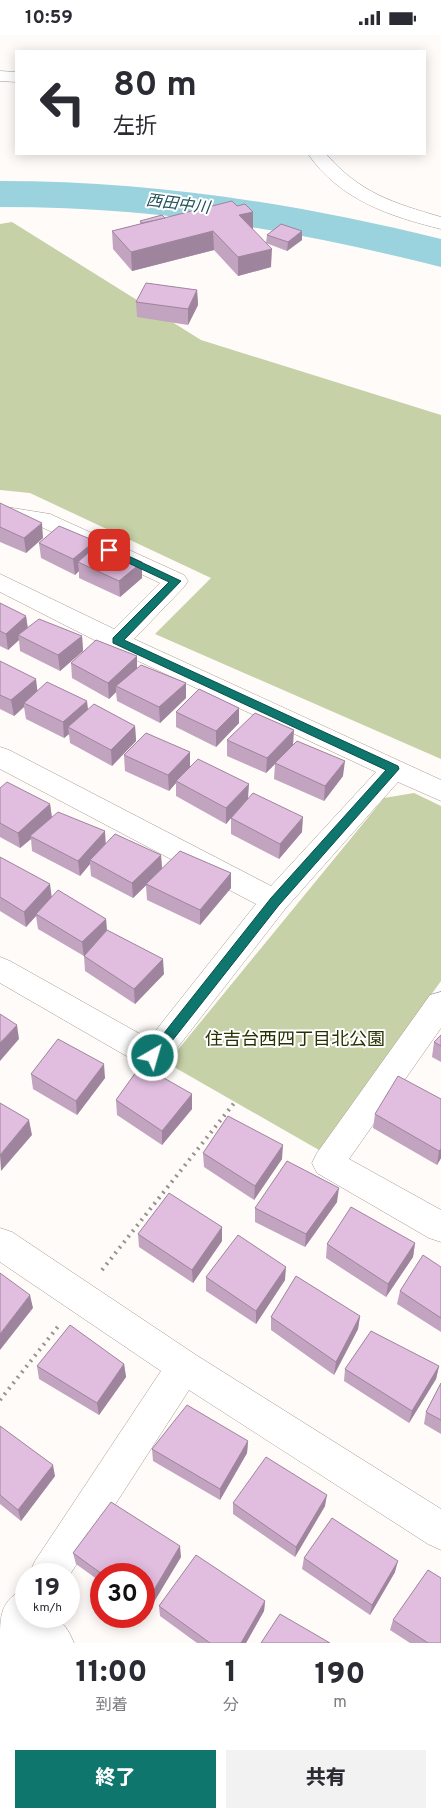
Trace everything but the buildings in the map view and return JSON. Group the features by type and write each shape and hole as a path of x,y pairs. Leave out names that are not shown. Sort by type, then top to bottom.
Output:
{"street":[{"path":"0,76 15,77"},
{"path":"317,155 335,175 362,197 441,223"},
{"path":"0,513 42,519 176,581 117,641"},
{"path":"0,582 117,641 441,791"},
{"path":"0,757 275,901"},
{"path":"0,969 153,1056 275,901 394,769"},
{"path":"441,1004 328,1163 441,1227"},
{"path":"0,1243 184,1367 441,1531"},
{"path":"55,1563 184,1367"},
{"path":"26,1628 55,1643"}],"path":[{"path":"0,1400 235,1102"}],"green space":[{"path":"12,222 201,340 441,415 441,759 155,634 211,578 30,493 0,490 0,224"},
{"name":"住吉台西四丁目北公園","path":"414,793 441,806 441,981 319,1150 167,1063 384,798"}],"waterway":[{"name":"西田中川","path":"0,194 112,196 223,208 333,227 441,253"}],"route":[{"path":"109,550 176,581 117,641 394,769 275,901 153,1056"}]}
